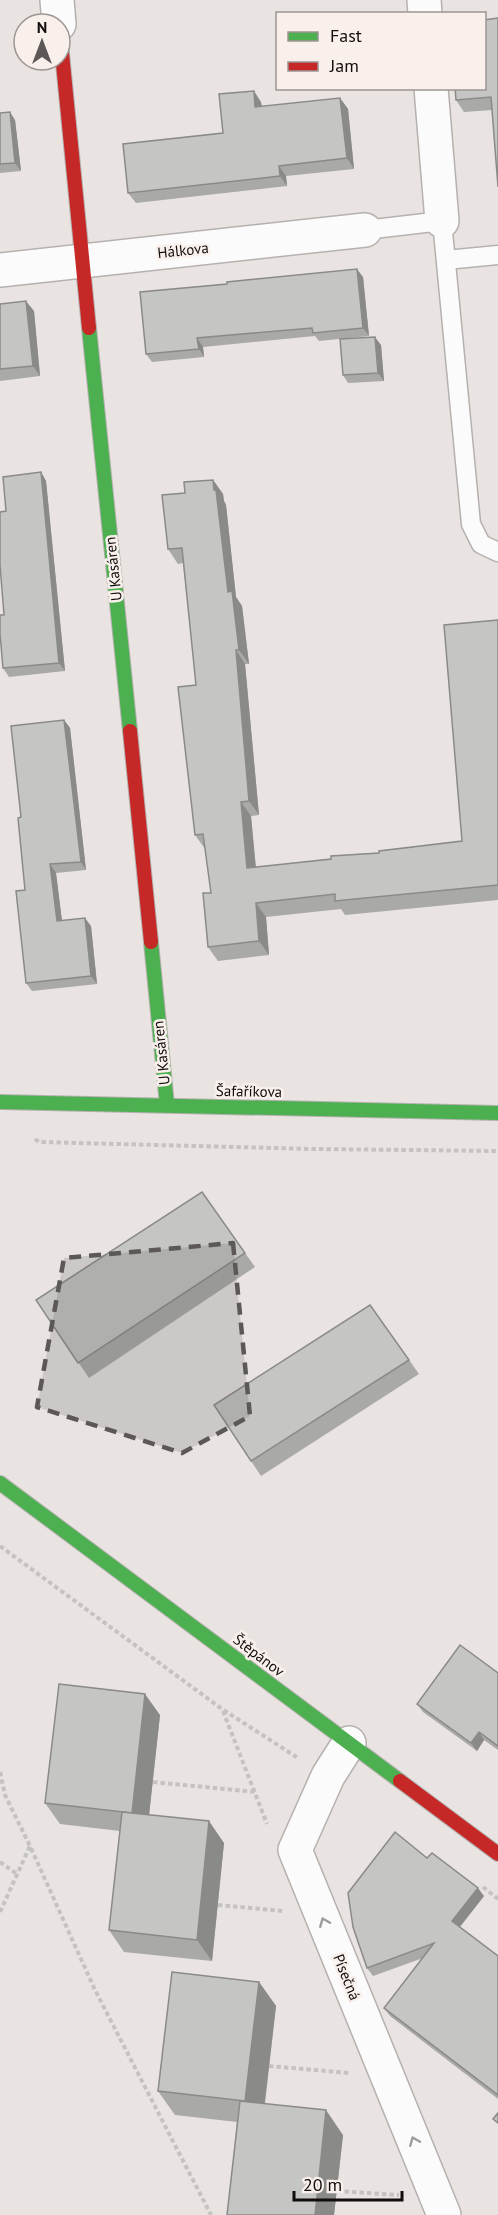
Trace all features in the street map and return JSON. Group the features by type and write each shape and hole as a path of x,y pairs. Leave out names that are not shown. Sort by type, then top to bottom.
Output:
{"street":[{"name":"U Kasáren","path":"64,72 166,1106"},
{"path":"431,90 442,221"},
{"name":"Hálkova","path":"0,270 365,230"},
{"name":"Šafaříkova","path":"0,1102 498,1113"},
{"name":"Štěpánov","path":"0,1483 498,1854"},
{"name":"Písečná","path":"349,1743 328,1776 295,1850 444,2215"}],"lane":[{"path":"365,230 442,221 471,524 481,544 498,552"},
{"path":"446,260 498,255"}],"path":[{"path":"31,1135 39,1142 498,1151"},
{"path":"0,1546 222,1709 328,1776"},
{"path":"222,1709 256,1792 269,1831"},
{"path":"0,1772 5,1795 95,1990 211,2215"},
{"path":"153,1782 256,1792"},
{"path":"0,1912 30,1846"},
{"path":"0,1862 17,1874"},
{"path":"218,1905 289,1912"},
{"path":"269,2066 352,2073"},
{"path":"337,2191 402,2196"}],"highlighted area":[{"path":"233,1243 250,1416 182,1453 37,1407 64,1258"}],"building":[{"path":"498,18 498,187 491,97 456,100 455,90 486,90 486,20"},
{"path":"254,91 255,107 340,98 347,158 279,166 280,176 128,193 123,144 223,133 219,94"},
{"path":"10,112 15,163 0,164 0,113"},
{"path":"357,269 363,328 313,333 312,328 197,338 199,349 146,354 140,292"},
{"path":"26,301 33,366 0,369 0,304"},
{"path":"375,337 378,373 343,375 340,339"},
{"path":"41,472 59,663 3,668 0,634 0,615 4,615 0,565 0,512 6,511 3,477"},
{"path":"213,480 228,592 232,591 239,650 236,650 249,801 241,802 247,868 462,841 444,625 498,620 498,885 335,901 335,894 256,903 259,941 208,947 203,893 211,893 203,834 195,835 178,687 196,685 182,548 168,549 162,495 185,493 184,482"},
{"path":"64,720 81,862 50,864 57,921 85,918 91,976 26,983 16,891 25,890 18,818 21,817 11,726"},
{"path":"202,1192 245,1253 78,1363 36,1300"},
{"path":"370,1305 409,1360 251,1461 214,1405"},
{"path":"460,1645 498,1673 498,1746 479,1732 471,1743 417,1704"},
{"path":"59,1684 145,1694 132,1813 45,1803"},
{"path":"122,1812 209,1821 197,1940 109,1930"},
{"path":"395,1832 427,1858 432,1853 478,1888 452,1921 498,1956 498,2095 384,2008 434,1943 367,1968 353,1927 348,1893"},
{"path":"172,1972 259,1982 245,2101 158,2091"},
{"path":"240,2101 326,2110 315,2215 227,2215"},
{"path":"498,2113 498,2123 493,2119"}],"traffic: fast":[{"path":"89,328 130,731"},
{"path":"151,942 167,1105"},
{"path":"0,1102 498,1113"},
{"path":"0,1483 400,1781"}],"traffic: jam":[{"path":"64,72 89,328"},
{"path":"130,731 151,942"},
{"path":"400,1781 498,1854"}]}
